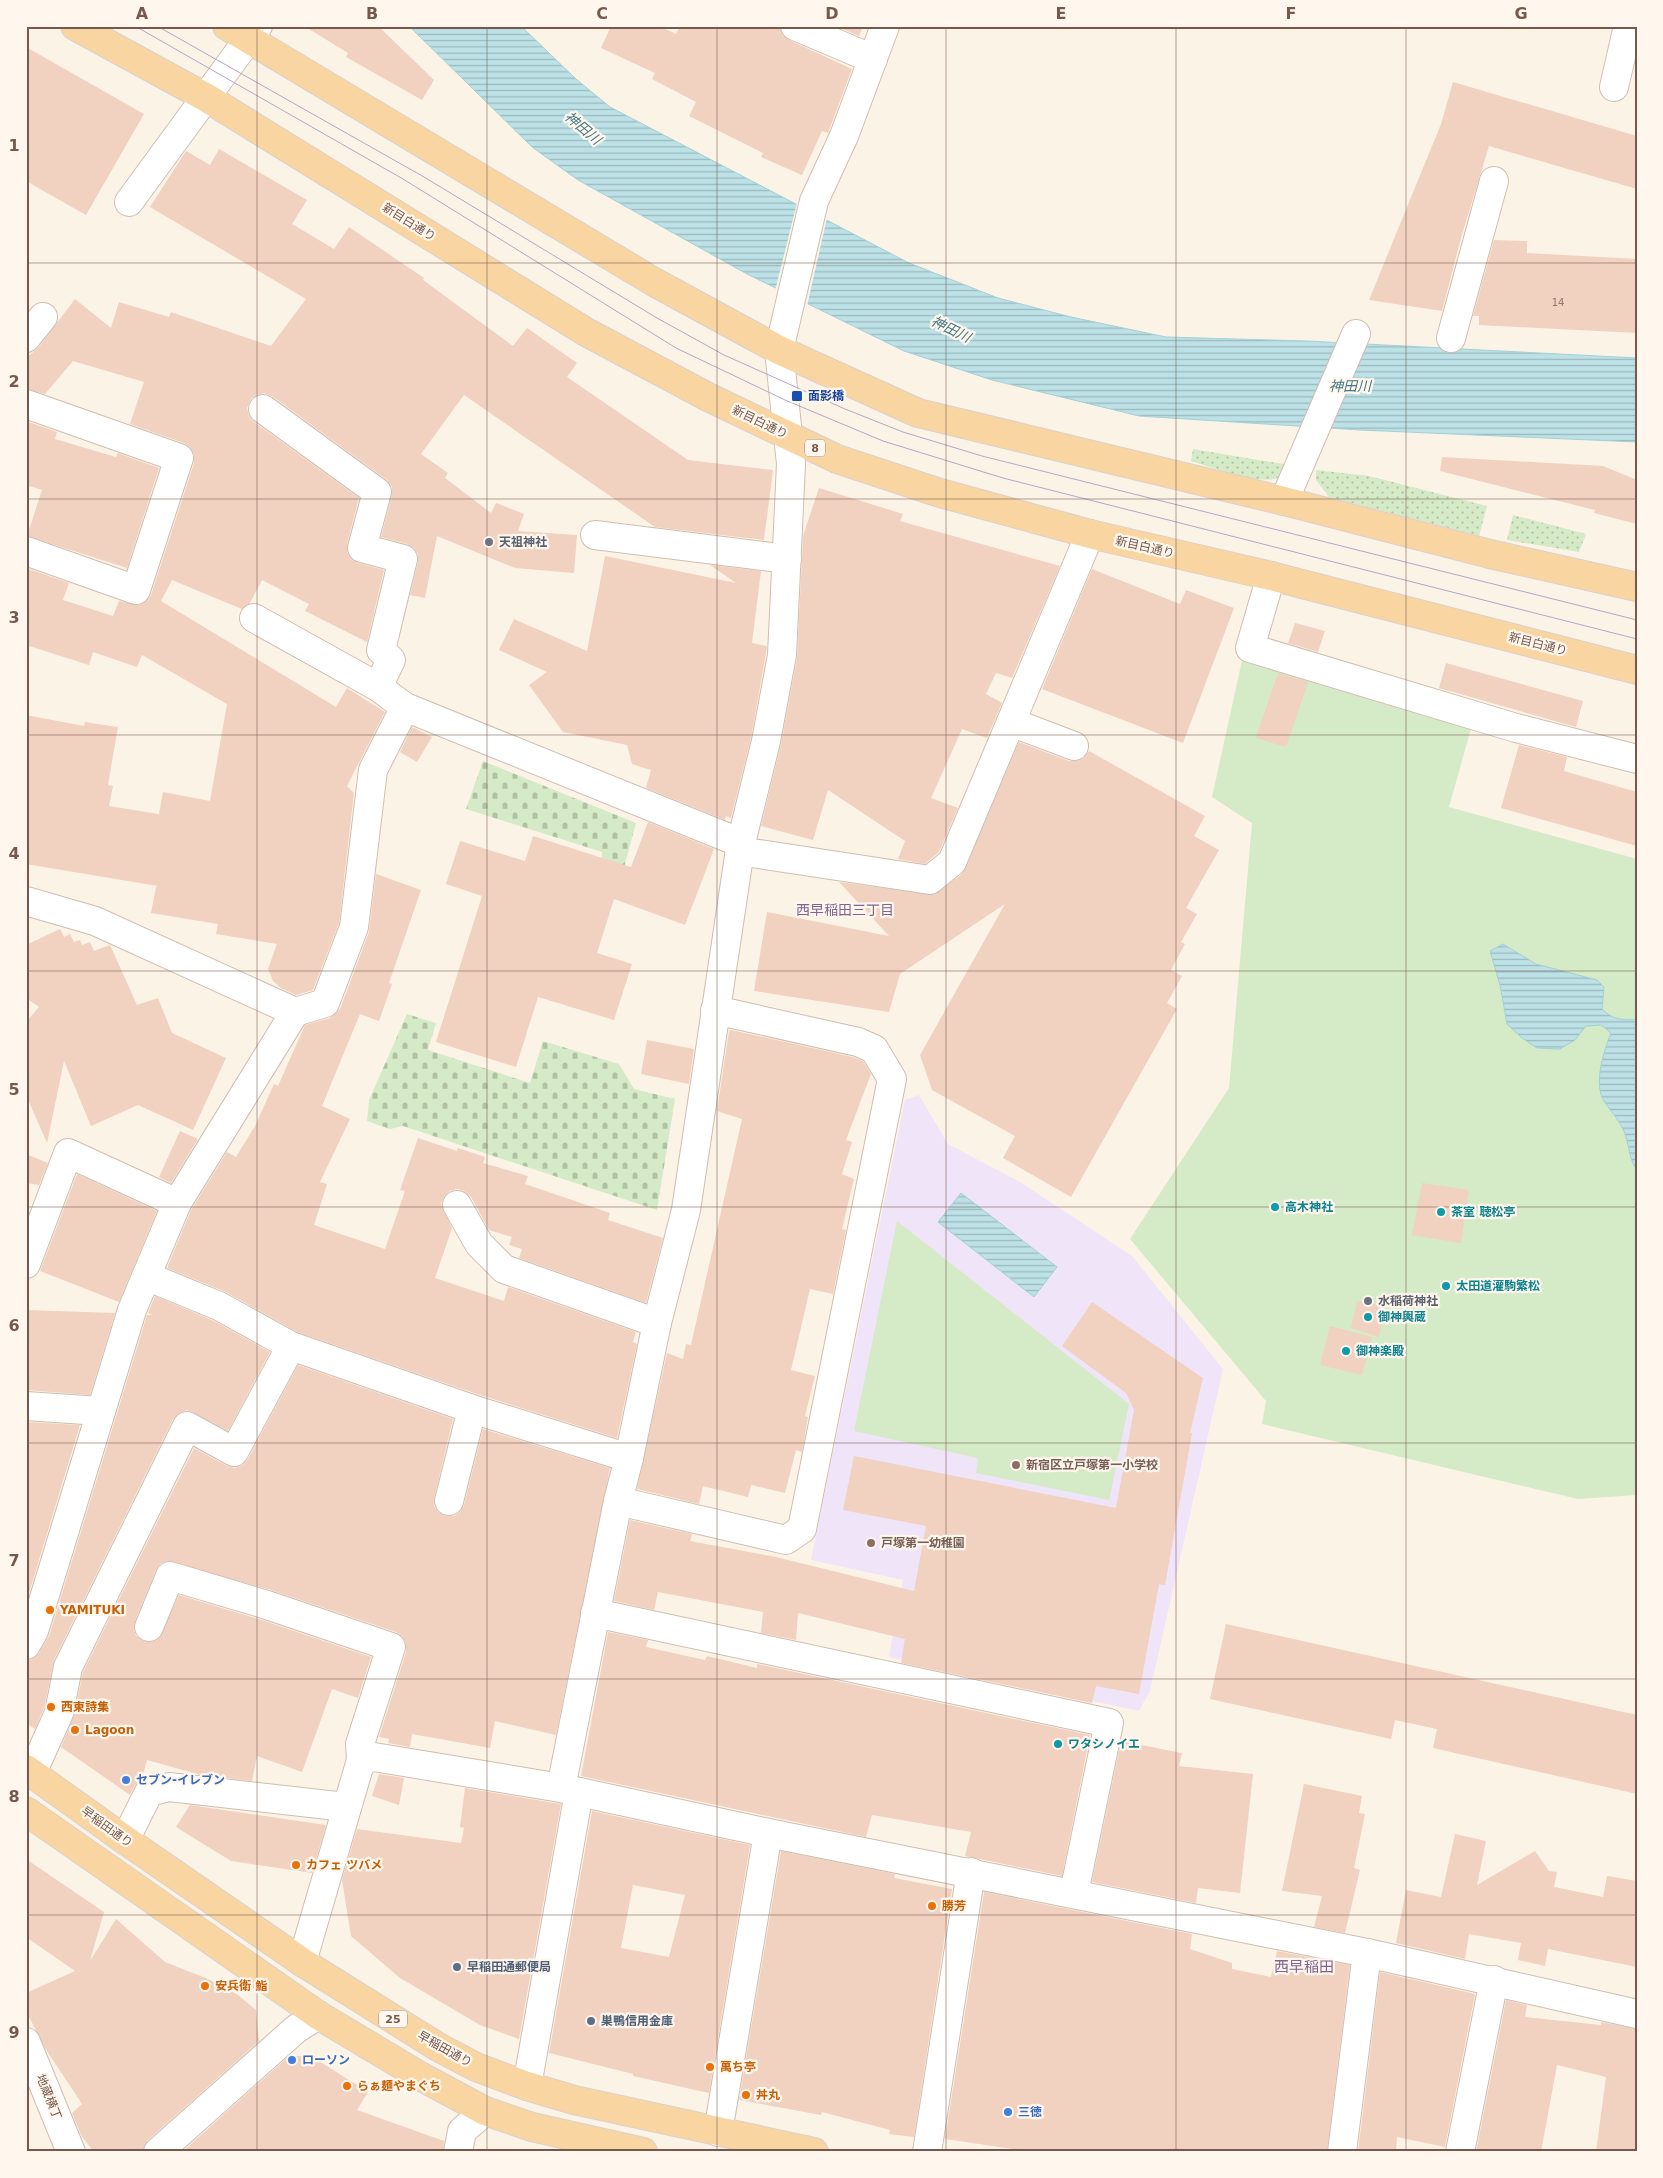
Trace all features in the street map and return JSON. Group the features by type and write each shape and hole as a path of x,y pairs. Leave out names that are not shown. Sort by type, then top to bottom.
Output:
{"main road":[{"name":"新目白通り","path":"75,26 206,98 586,332 708,397 837,458 940,493 1090,534 1271,576 1637,670"},
{"path":"245,31 654,282 780,350 918,413 1284,501 1490,554 1637,587"},
{"name":"早稲田通り","path":"29,1771 125,1840 302,1962 438,2047 476,2067 527,2086 574,2100 814,2152"},
{"path":"26,1811 318,2015 420,2076 485,2110 532,2126 643,2152"}],"street":[{"path":"795,26 874,59"},
{"path":"527,2086 595,1613 657,1323 686,1210 740,847 766,741 782,655 791,464 780,350 813,203 844,136 885,26"},
{"path":"1614,88 1628,26"},
{"path":"129,202 206,98 245,31"},
{"path":"1451,338 1494,181"},
{"path":"1284,501 1355,336"},
{"path":"26,404 179,458 136,590 26,551"},
{"path":"263,410 377,492 362,548 403,559 382,650 391,660 378,687"},
{"path":"254,618 378,687 405,707 740,847 930,880 952,862 1090,534"},
{"path":"595,535 787,559"},
{"path":"1271,576 1250,648 1516,728 1637,759"},
{"path":"26,901 96,921 295,1012 325,1003 354,927 373,770 405,707"},
{"path":"1011,722 1074,746"},
{"path":"618,1501 786,1540 802,1529 892,1079 874,1049 858,1042 715,1010"},
{"path":"26,1645 34,1631 132,1310 177,1203 295,1012"},
{"path":"26,1264 68,1153 177,1203"},
{"path":"457,1205 479,1244 504,1268 657,1323"},
{"path":"146,1276 219,1306 291,1346 472,1409 629,1458"},
{"path":"29,1771 59,1713 68,1667 187,1426 234,1452 291,1346"},
{"path":"26,1406 100,1411"},
{"path":"449,1501 472,1409"},
{"path":"148,1628 170,1576 267,1605 391,1647 360,1744 361,1760 302,1962"},
{"path":"595,1613 1109,1724 1074,1893"},
{"path":"361,1760 374,1756 570,1790 768,1833 971,1872 1367,1953 1494,1980 1637,2014"},
{"path":"125,1840 148,1792 169,1787 346,1807"},
{"path":"718,2132 768,1833"},
{"path":"927,2152 971,1872"},
{"path":"1342,2152 1367,1953"},
{"path":"1460,2152 1494,1980"},
{"path":"158,2152 296,2029 318,2015"},
{"name":"地蔵横丁","path":"26,2042 71,2152"},
{"path":"458,2152 462,2132 485,2110"}],"shaded area":[{"name":"新宿区立戸塚第一小学校","path":"919,1095 948,1144 1020,1182 1132,1256 1223,1369 1150,1691 1139,1711 889,1657 903,1580 811,1560 905,1100"}],"green space":[{"path":"1193,449 1289,465 1286,472 1280,477 1261,480 1249,478 1191,461"},
{"path":"1316,470 1369,476 1487,506 1479,536 1329,497 1316,480"},
{"path":"1513,515 1586,534 1579,552 1507,540"},
{"path":"1243,656 1472,725 1449,807 1637,859 1637,1495 1578,1499 1262,1424 1266,1401 1130,1239 1229,1088 1252,823 1212,797"},
{"path":"483,761 636,823 622,875 601,864 602,852 466,809"},
{"path":"407,1014 436,1023 428,1050 530,1083 543,1041 619,1064 634,1089 675,1099 657,1210 403,1126 390,1129 367,1121 369,1100"},
{"path":"897,1221 1129,1404 1109,1500 976,1473 978,1458 854,1431"}],"water":[{"name":"神田川","path":"409,26 521,26 576,79 610,107 909,263 998,298 1071,317 1166,337 1307,341 1637,358 1637,442 1360,430 1139,416 992,380 904,351 747,274 578,180 532,147"},
{"path":"1503,944 1536,964 1597,980 1604,987 1602,1009 1609,1015 1618,1018 1627,1020 1637,1019 1637,1170 1631,1158 1622,1127 1604,1101 1599,1086 1605,1048 1611,1033 1601,1025 1586,1026 1575,1040 1560,1049 1537,1048 1522,1038 1507,1024 1500,985 1490,951"},
{"path":"961,1193 1057,1267 1034,1297 938,1222"}],"pier":[{"path":"797,203 827,218 807,306 775,291"}],"building":[{"path":"304,26 378,26 434,80 422,100 346,57 348,53"},
{"path":"611,26 659,26 676,34 680,26 780,26 782,35 789,40 852,69 828,133 822,131 802,175 761,157 763,153 689,116 696,102 652,79 655,73 601,48"},
{"path":"836,26 863,26 859,36"},
{"path":"26,47 144,114 86,215 26,181"},
{"path":"1453,82 1637,136 1637,189 1489,146 1461,238 1442,311 1369,300 1441,124"},
{"path":"219,149 307,200 292,224 334,249 349,227 424,278 423,280 513,346 527,328 577,363 567,377 688,460 773,470 764,540 655,527 464,395 421,454 448,473 445,478 491,513 496,503 524,514 518,531 577,535 574,573 515,568 437,536 425,598 410,595 418,562 418,554 414,548 407,544 381,537 392,495 392,487 387,480 272,396 264,393 251,399 247,408 249,416 254,422 359,498 347,544 347,552 351,559 358,563 384,570 367,642 305,611 309,604 262,580 250,603 242,609 172,580 161,601 336,707 347,688 385,712 347,786 354,793 339,923 313,990 296,995 281,988 273,981 268,969 277,944 216,934 218,924 151,913 156,887 158,886 26,864 26,715 84,726 85,722 118,727 108,785 113,786 109,806 159,814 163,792 210,801 227,704 142,655 137,667 93,652 89,665 26,645 26,568 69,583 63,600 113,616 119,601 138,605 147,601 151,595 194,463 194,454 190,447 184,443 130,424 144,382 73,361 45,394 26,389 26,358 38,348 75,299 111,328 119,302 169,317 171,312 271,346 306,299 150,207 186,151 210,165"},
{"path":"1494,240 1527,241 1527,253 1637,259 1637,333 1479,325 1479,316 1473,316"},
{"path":"26,421 57,432 55,439 116,457 118,453 159,468 127,568 27,536 42,490 26,485"},
{"path":"1442,457 1603,466 1637,480 1637,524 1594,513 1595,510 1440,471"},
{"path":"819,488 903,514 900,521 1060,566 1012,678 996,673 986,694 1002,703 987,738 962,729 931,798 958,808 939,852 925,864 898,859 905,841 828,790 813,840 761,826 781,744 797,658 803,536"},
{"path":"605,556 736,583 710,565 761,571 752,643 767,646 751,738 731,818 726,816 725,820 646,788 651,770 632,764 627,745 563,732 529,685 547,672 499,650 514,619 587,651"},
{"path":"1092,569 1180,604 1186,590 1234,608 1183,743 1042,689"},
{"path":"1295,623 1325,631 1318,652 1288,643"},
{"path":"1446,663 1583,701 1576,727 1439,688"},
{"path":"1278,673 1308,682 1286,747 1256,738"},
{"path":"412,727 432,737 417,762 400,752"},
{"path":"1019,742 1069,761 1077,761 1083,758 1089,751 1205,816 1194,836 1219,850 1186,908 1197,914 1181,942 1185,944 1171,970 1182,976 1167,1003 1177,1009 1071,1197 1003,1158 1015,1136 932,1090 920,1055 1005,904 900,974 889,1012 754,991 767,912 889,936 839,882 934,895 962,874"},
{"path":"1519,745 1567,757 1564,771 1637,792 1637,846 1501,808"},
{"path":"648,822 714,849 685,925 614,899 597,953 632,964 614,1020 538,997 516,1067 436,1042 482,896 446,884 460,841 525,861 533,836 631,867"},
{"path":"376,874 421,890 389,983 392,984 379,1021 360,1014 322,1106 350,1119 320,1182 327,1184 314,1225 385,1249 405,1191 400,1190 418,1138 457,1151 458,1148 485,1157 483,1163 528,1176 525,1184 610,1213 608,1220 663,1238 646,1303 519,1258 522,1249 509,1245 512,1237 489,1230 471,1197 464,1191 457,1189 450,1191 444,1197 441,1204 452,1228 435,1278 504,1301 508,1287 636,1332 633,1342 637,1344 617,1438 477,1394 297,1332 226,1292 167,1268 191,1210 227,1152 236,1157 255,1126 274,1084 278,1086 305,1025 330,1018 340,1009 369,932"},
{"path":"60,929 64,937 70,934 74,942 80,940 82,945 90,942 94,951 110,945 137,1005 158,998 172,1033 226,1058 193,1130 138,1105 91,1126 64,1061 47,1143 26,1095 26,1022 39,1007 26,998 26,945"},
{"path":"729,1031 853,1057 863,1061 871,1074 846,1140 852,1142 842,1174 854,1179 842,1229 846,1230 833,1294 810,1289 791,1370 815,1376 805,1416 808,1417 802,1452 796,1450 785,1493 751,1485 748,1497 703,1486 699,1504 637,1489 667,1353 683,1359 686,1344 691,1345 742,1119 717,1111"},
{"path":"647,1040 694,1049 689,1084 641,1074"},
{"path":"180,1131 198,1139 171,1183 159,1177"},
{"path":"26,1154 48,1163 39,1185 26,1183"},
{"path":"77,1174 157,1211 119,1302 40,1271"},
{"name":"茶室 聴松亭","path":"1422,1183 1469,1190 1461,1243 1412,1235"},
{"path":"155,1296 212,1320 270,1352 228,1431 187,1410 179,1413 173,1419 54,1660 44,1708 35,1729 26,1723 26,1661 33,1659 39,1653 49,1636 147,1315 152,1315 148,1313"},
{"name":"御神輿蔵","path":"1357,1301 1385,1307 1379,1337 1351,1328"},
{"path":"1092,1302 1203,1378 1190,1433 1192,1433 1165,1585 1159,1584 1139,1694 1096,1686 1092,1703 901,1663 905,1639 798,1613 796,1640 761,1633 763,1612 658,1592 654,1610 614,1601 630,1520 692,1534 690,1541 776,1557 914,1591 926,1526 843,1510 854,1456 1116,1508 1134,1410 1126,1393 1062,1346"},
{"path":"26,1310 115,1313 90,1395 26,1390"},
{"name":"御神楽殿","path":"1330,1326 1372,1337 1362,1375 1320,1365"},
{"path":"298,1365 453,1419 434,1498 434,1506 438,1512 445,1516 454,1516 460,1512 464,1505 483,1429 610,1468 556,1735 495,1721 490,1748 412,1734 410,1747 388,1743 389,1739 379,1737 406,1652 406,1643 402,1636 396,1632 271,1590 167,1561 160,1564 156,1570 135,1621 134,1630 136,1636 143,1641 152,1642 159,1639 179,1595 262,1620 371,1657 358,1698 332,1689 302,1772 257,1756 252,1781 201,1775 147,1760 142,1778 135,1785 130,1795 61,1747 74,1716 83,1672 194,1448 227,1466 235,1468 243,1465"},
{"path":"26,1422 80,1425 26,1603"},
{"path":"1226,1624 1637,1715 1637,1794 1433,1748 1437,1729 1395,1720 1391,1739 1210,1699"},
{"path":"608,1632 648,1640 646,1647 705,1660 707,1656 757,1668 757,1664 1090,1735 1062,1876 965,1856 971,1832 872,1815 866,1837 581,1776"},
{"path":"1121,1741 1182,1753 1179,1766 1253,1774 1240,1893 1198,1888 1196,1903 1092,1882"},
{"path":"379,1774 404,1778 399,1805 372,1796"},
{"path":"1304,1784 1362,1796 1359,1813 1365,1814 1354,1868 1360,1870 1345,1933 1314,1927 1322,1896 1282,1891"},
{"path":"465,1788 561,1804 519,2039 480,2025 400,1978 351,1936 342,1880 357,1829 461,1843 464,1828 460,1827"},
{"path":"190,1805 326,1825 312,1873 231,1861 176,1827"},
{"path":"592,1811 750,1845 709,2093 633,2076 633,2074 549,2053","holes":["633,1885 685,1895 669,1957 621,1948"]},
{"path":"1455,1834 1486,1841 1477,1885 1535,1851 1549,1871 1557,1872 1554,1887 1603,1897 1607,1876 1637,1881 1637,1967 1548,1949 1545,1966 1518,1960 1521,1943 1469,1934 1465,1959 1396,1943 1406,1890 1441,1897"},
{"path":"781,1851 895,1874 894,1878 952,1889 914,2137 889,2134 890,2130 822,2112 821,2115 739,2100"},
{"path":"26,1859 104,1912 90,1961 116,1919 165,1962 208,1979 238,1995 256,2010 259,2041 148,2140 143,2152 94,2152 81,2135 72,2113 82,2104 45,2048 26,2011 26,1993 75,1971 26,1937"},
{"path":"984,1892 1192,1934 1190,1949 1232,1963 1232,1969 1271,1977 1277,1951 1350,1965 1327,2152 1034,2152 945,2139"},
{"path":"1380,1972 1475,1994 1445,2147 1397,2137 1396,2152 1358,2152"},
{"path":"1506,2000 1527,2005 1525,2017 1601,2025 1601,2022 1637,2029 1637,2152 1596,2152 1606,2077 1557,2065 1541,2152 1476,2152"},
{"path":"289,2056 311,2056 368,2092 357,2110 444,2141 443,2152 182,2152"}],"tram line":[{"path":"135,26 403,179 676,348 785,400 883,441 1003,478 1637,639"},
{"path":"157,26 424,177 657,318 724,355 845,409 903,432 982,456 1637,620"}],"place":[{"name":"面影橋","path":"797,396"},
{"name":"天祖神社","path":"489,542"},
{"name":"高木神社","path":"1275,1207"},
{"name":"茶室 聴松亭","path":"1441,1212"},
{"name":"太田道灌駒繁松","path":"1446,1286"},
{"name":"水稲荷神社","path":"1368,1301"},
{"name":"御神輿蔵","path":"1368,1317"},
{"name":"御神楽殿","path":"1346,1351"},
{"name":"新宿区立戸塚第一小学校","path":"1016,1465"},
{"name":"戸塚第一幼稚園","path":"871,1543"},
{"name":"YAMITUKI","path":"50,1610"},
{"name":"西東詩集","path":"51,1707"},
{"name":"Lagoon","path":"75,1730"},
{"name":"ワタシノイエ","path":"1058,1744"},
{"name":"セブン-イレブン","path":"126,1780"},
{"name":"カフェ ツバメ","path":"296,1865"},
{"name":"勝芳","path":"932,1906"},
{"name":"早稲田通郵便局","path":"457,1967"},
{"name":"安兵衛 鮨","path":"205,1986"},
{"name":"巣鴨信用金庫","path":"591,2021"},
{"name":"ローソン","path":"292,2060"},
{"name":"萬ち亭","path":"710,2067"},
{"name":"らぁ麺やまぐち","path":"347,2086"},
{"name":"丼丸","path":"746,2095"},
{"name":"三徳","path":"1008,2112"}],"district":[{"name":"西早稲田三丁目","path":"845,910"},
{"name":"西早稲田","path":"1304,1967"}]}
